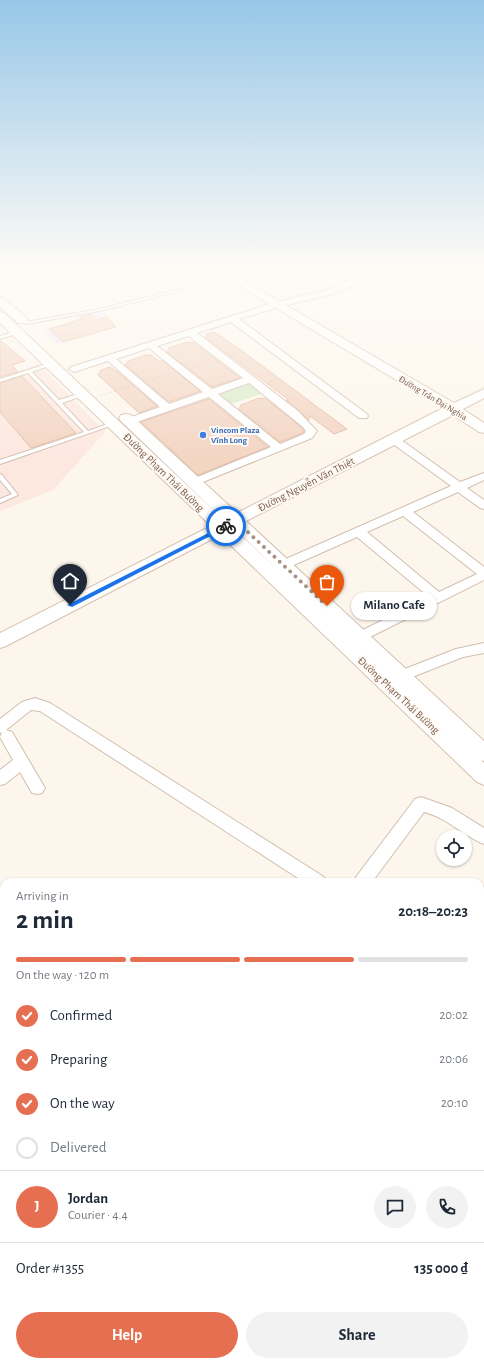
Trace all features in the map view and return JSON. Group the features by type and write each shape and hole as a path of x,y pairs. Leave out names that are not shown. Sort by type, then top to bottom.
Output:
{"main road":[{"name":"Đường Phạm Thái Bường","path":"26,333 52,364 130,421 194,482 229,524 283,565 352,640 484,776"},
{"name":"Đường Phạm Thái Bường","path":"28,333 74,369 113,424 229,524 352,640 402,676 484,753"},
{"name":"Đường Trần Đại Nghĩa","path":"323,333 452,408 484,429"},
{"name":"Đường Nguyễn Văn Thiệt","path":"0,641 452,408 484,393"}],"street":[{"path":"74,369 188,333"},
{"path":"191,333 312,430 309,435 194,482"},
{"path":"251,333 363,416"},
{"path":"152,345 279,448"},
{"path":"110,358 167,408"},
{"path":"130,421 250,379"},
{"path":"394,439 484,505"},
{"path":"283,565 484,476"},
{"path":"352,640 484,574 404,511"},
{"path":"359,532 438,598"},
{"path":"402,676 461,653 484,648"},
{"path":"37,788 4,731 27,706 35,704 45,707 312,878"},
{"path":"0,779 22,762"},
{"path":"365,878 421,804 435,807 463,822 484,837"}],"lane":[{"path":"0,338 10,333"},
{"path":"0,381 52,364"},
{"path":"29,372 87,432"},
{"path":"59,402 89,392"},
{"path":"0,462 113,424"},
{"path":"0,476 15,495 0,501"}],"shaded area":[{"path":"47,333 97,333 57,344"},
{"path":"39,364 105,432 53,490 0,511 0,377"}],"green space":[{"path":"253,383 264,393 231,404 220,394"}],"building":[{"path":"53,333 96,333 63,342"},
{"path":"215,333 245,353 347,429 334,434 310,416 309,420 286,400 289,400 206,338 206,334"},
{"path":"0,340 25,361 12,365 18,372 0,377"},
{"path":"187,342 194,343 240,378 212,387 167,352 169,348"},
{"path":"146,355 151,355 160,362 162,360 200,391 169,402 125,365 128,361"},
{"path":"110,367 157,406 139,413 98,375 101,370"},
{"path":"22,376 76,433 31,448 0,412 0,383"},
{"path":"259,398 266,399 302,428 304,431 303,433 280,442 239,409 241,405"},
{"name":"Vincom Plaza Vĩnh Long","path":"209,399 268,447 198,475 141,422"}],"way so far":[{"path":"226,526 235,520 327,606"}],"place":[{"name":"Vincom Plaza Vĩnh Long","path":"203,435"},
{"name":"Milano Cafe","path":"327,606"}],"route":[{"path":"70,605 226,526"}]}
